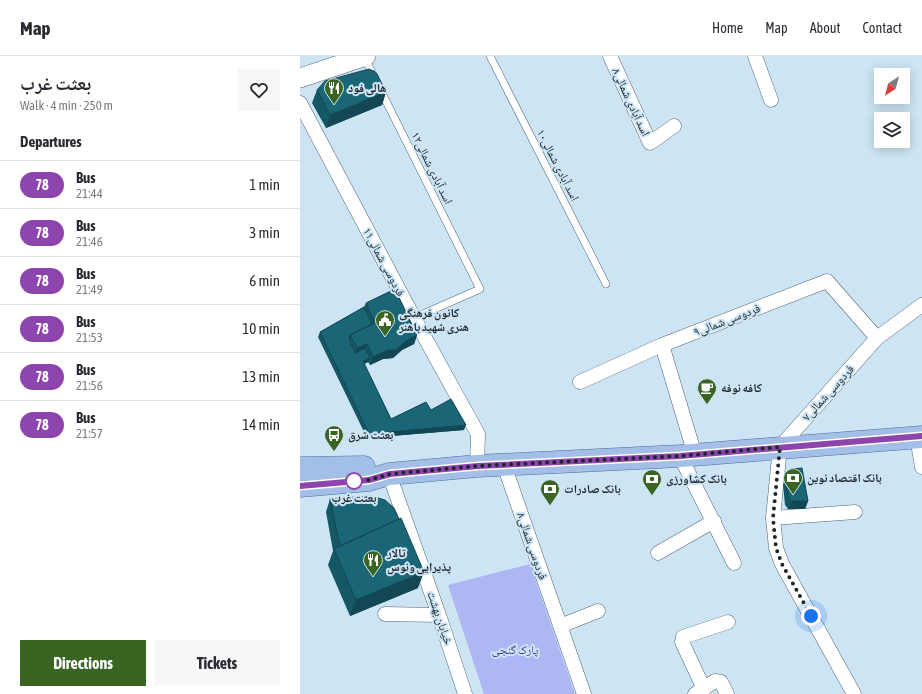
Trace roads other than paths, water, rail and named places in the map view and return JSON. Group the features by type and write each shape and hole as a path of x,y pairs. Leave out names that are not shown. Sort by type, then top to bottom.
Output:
{"main road":[{"path":"300,78 365,56"},
{"path":"300,486 369,480 390,474 478,466 688,455 919,437"},
{"path":"300,468 370,466 390,474"}],"street":[{"name":"اسد آبادی شمالی۸","path":"610,56 650,143 674,126"},
{"path":"755,56 771,100"},
{"name":"فردوسی شمالی۱۱","path":"300,103 414,318 478,434 478,466"},
{"name":"فردوسی شمالی۹","path":"662,345 827,281 876,338"},
{"name":"فردوسی شمالی۷","path":"780,447 876,338 922,306"},
{"path":"580,382 662,345 688,455 714,521 734,563"},
{"path":"919,437 922,467"},
{"path":"780,447 773,518 776,548 782,564 854,694"},
{"name":"فردوسی شمالی۸","path":"504,465 584,694"},
{"name":"خیابان بهشت","path":"390,474 465,694"},
{"path":"773,518 855,512"},
{"path":"658,553 714,521"},
{"path":"560,626 598,611"},
{"path":"385,614 439,615"},
{"path":"727,694 721,682 718,681 715,681 699,692 682,639 683,637 728,622"}],"lane":[{"name":"اسد آبادی شمالی۱۲","path":"365,56 480,289 414,318"},
{"name":"اسد آبادی شمالی۱۰","path":"490,56 606,284"}],"place":[{"name":"هالی فود","path":"334,105"},
{"name":"کانون فرهنگی هنری شهید باهنر","path":"385,337"},
{"name":"کافه نوفه","path":"707,405"},
{"name":"بعثت شرق","path":"334,452"},
{"name":"بعثت غرب","path":"354,481"},
{"name":"بانک اقتصاد نوین","path":"793,495"},
{"name":"بانک کشاورزی","path":"652,496"},
{"name":"بانک صادرات","path":"550,506"},
{"name":"تالار پذیرایی ونوس","path":"373,577"}],"park label":[{"name":"پارک گنجی","path":"515,650"}]}
